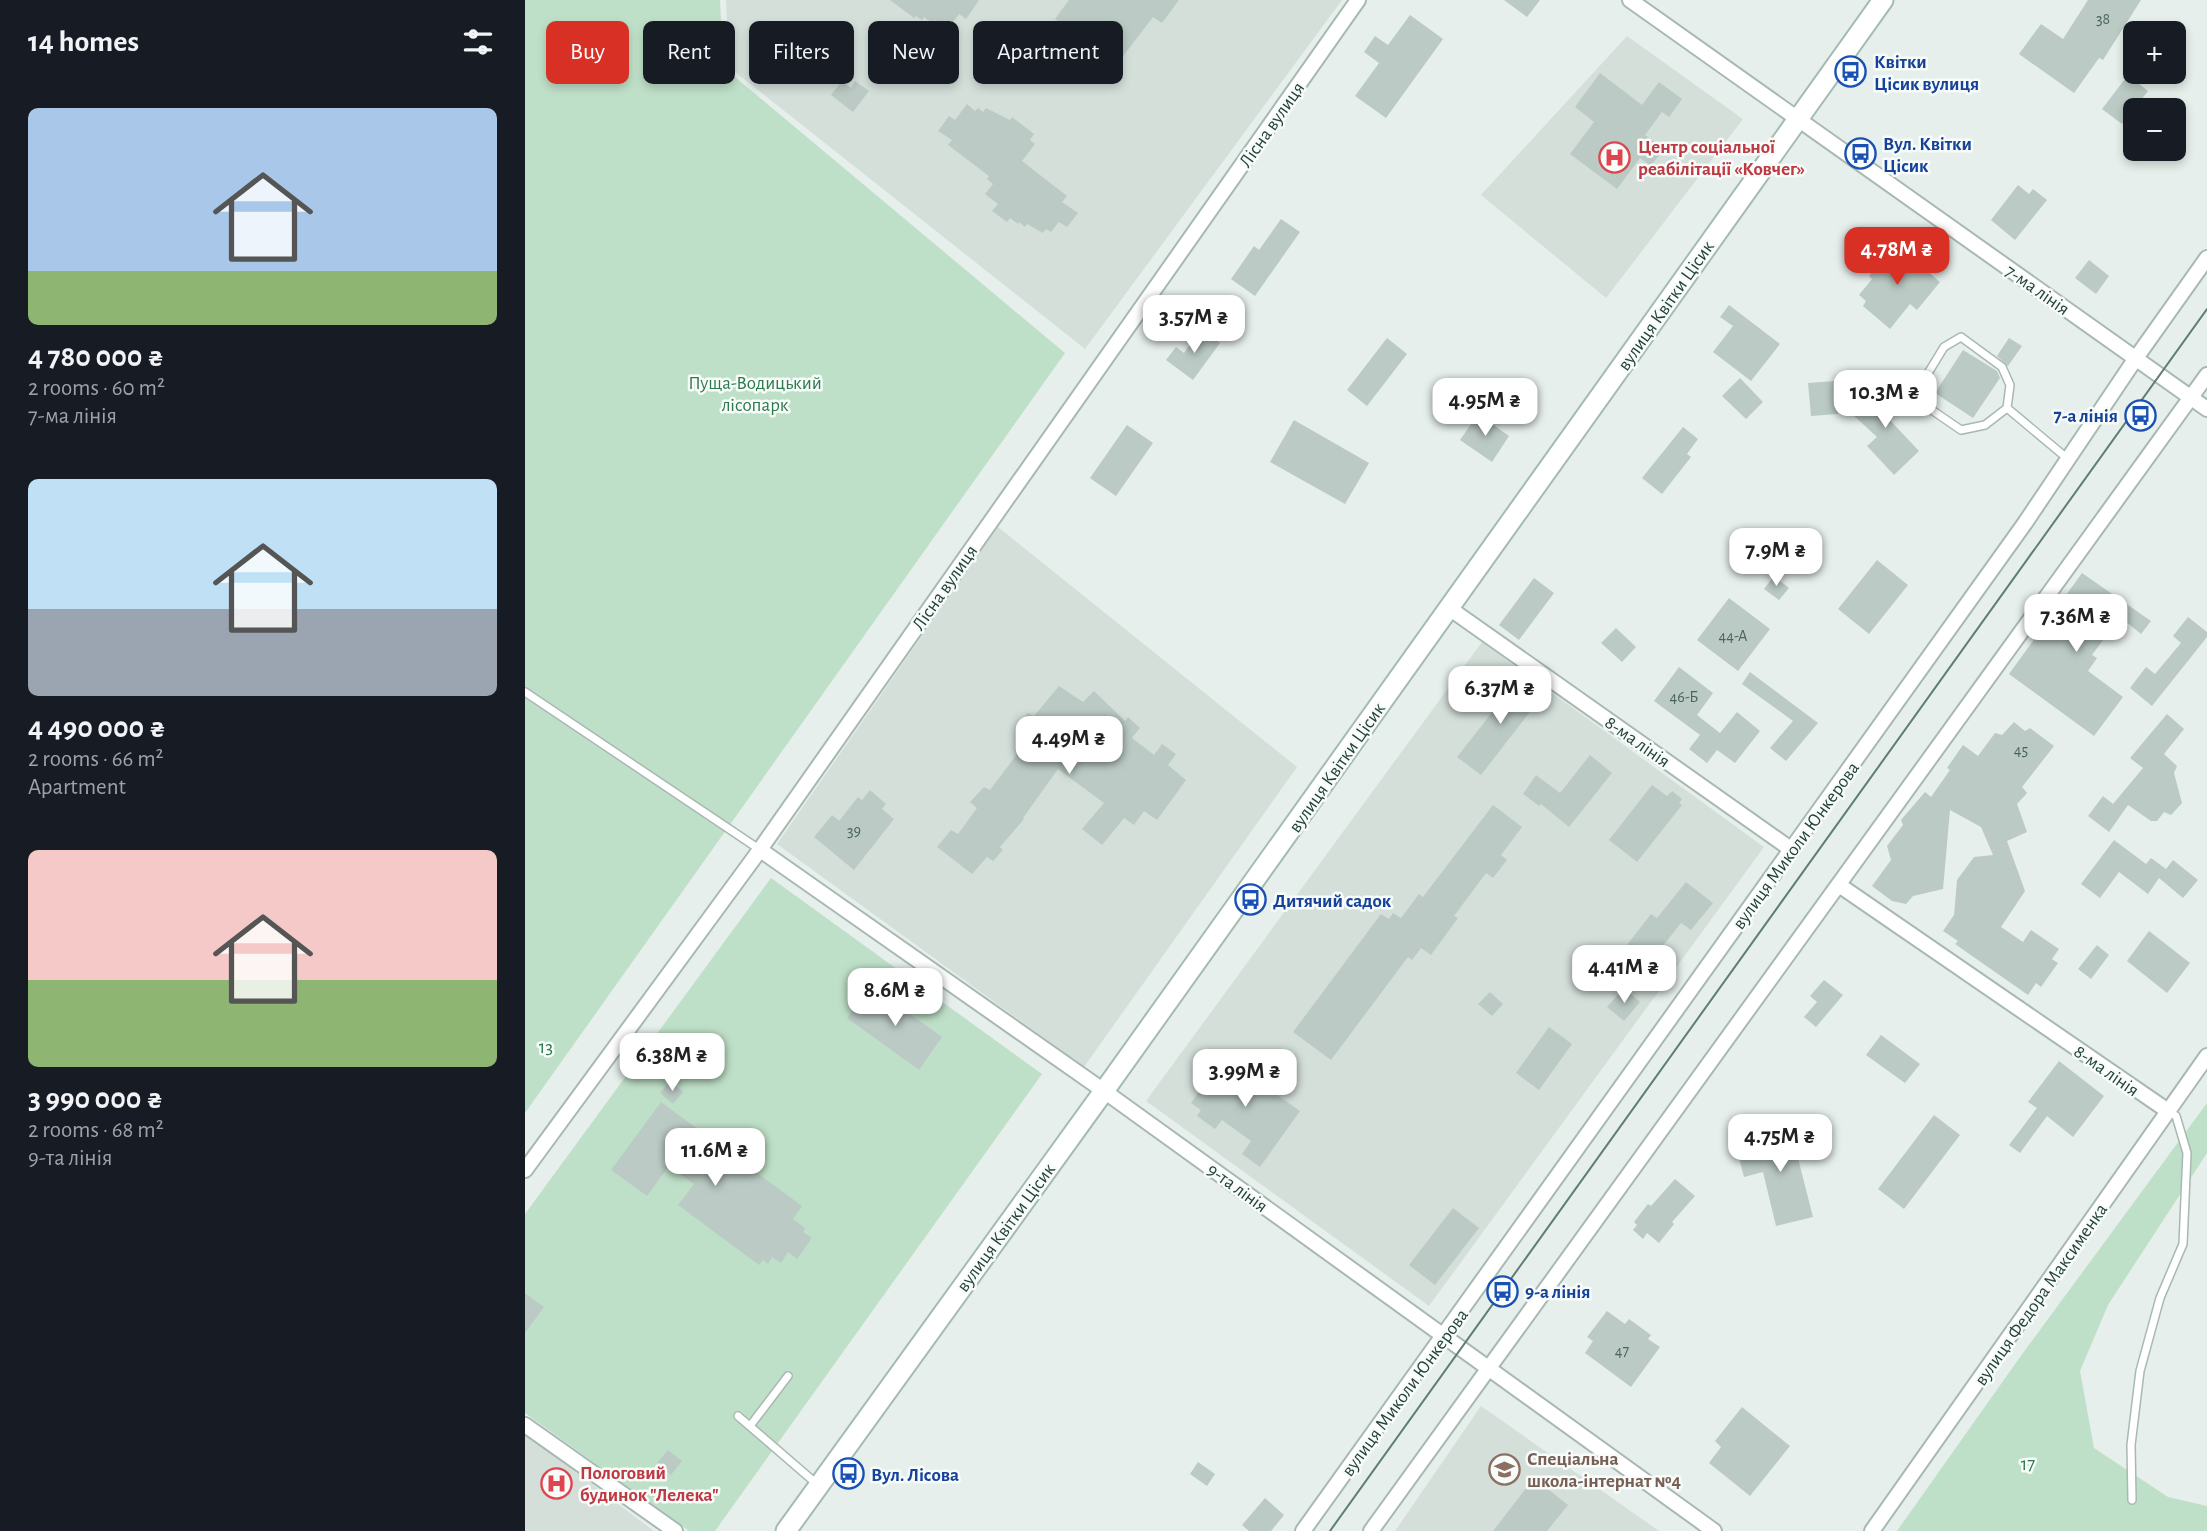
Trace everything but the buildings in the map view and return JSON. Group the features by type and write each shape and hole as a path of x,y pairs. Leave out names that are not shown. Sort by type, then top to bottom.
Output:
{"street":[{"name":"Лісна вулиця","path":"525,1170 759,849 1358,0"},
{"name":"7-ма лінія","path":"1630,0 2207,409"},
{"name":"вулиця Квітки Цісик","path":"786,1531 1104,1091 1883,0"},
{"name":"вулиця Миколи Юнкерова","path":"1304,1531 2025,523 2207,258"},
{"path":"1371,1531 2207,375"},
{"name":"8-ма лінія","path":"1449,608 1792,850"},
{"name":"9-та лінія","path":"759,849 1104,1091 1714,1531"},
{"name":"8-ма лінія","path":"1839,885 2168,1111"},
{"name":"вулиця Федора Максименка","path":"1872,1531 2207,1056"},
{"path":"525,1425 675,1531"}],"lane":[{"path":"1961,337 2003,367 2010,385 2007,408 1986,425 1961,430 1926,407 1919,388 1944,347 1961,337"},
{"path":"2007,408 2068,459"},
{"path":"525,692 759,849"},
{"path":"2132,1500 2131,1445 2140,1371 2160,1298 2183,1244 2187,1153 2176,1116 2168,1111"},
{"path":"750,1426 788,1376"},
{"path":"738,1416 819,1485"}],"shaded area":[{"path":"726,0 1342,0 1085,349 750,84 854,84 854,21 749,21 749,83 735,72 735,21 727,21"},
{"name":"Центр соціальної реабілітації «Ковчег»","path":"1627,36 1743,119 1606,298 1481,195"},
{"path":"998,527 1297,767 1084,1067 777,844"},
{"path":"1482,642 1764,847 1429,1306 1146,1101"},
{"name":"Спеціальна школа-інтернат №4","path":"1481,1406 1659,1531 1395,1531"},
{"name":"Пологовий будинок \"Лелека\"","path":"525,1434 654,1531 525,1531"}],"green space":[{"name":"Пуща-Водицький лісопарк","path":"525,0 720,0 721,21 643,21 643,84 735,84 735,77 1065,353 525,1113"},
{"path":"771,878 1042,1074 715,1531 689,1531 525,1413 525,1214"},
{"name":"17","path":"2207,1103 2207,1153 2108,1305 2080,1371 2094,1448 2168,1497 2207,1506 2207,1531 1897,1531 2020,1357"}],"tram line":[{"path":"1330,1531 2207,309"}],"place":[{"name":"Квітки Цісик вулиця","path":"1851,72"},
{"name":"Вул. Квітки Цісик","path":"1860,154"},
{"name":"Центр соціальної реабілітації «Ковчег»","path":"1615,157"},
{"name":"7-а лінія","path":"2141,415"},
{"name":"Дитячий садок","path":"1250,900"},
{"name":"9-а лінія","path":"1502,1291"},
{"name":"Спеціальна школа-інтернат №4","path":"1504,1469"},
{"name":"Вул. Лісова","path":"848,1474"},
{"name":"Пологовий будинок \"Лелека\"","path":"557,1483"}],"park label":[{"name":"13","path":"546,1046"}]}
